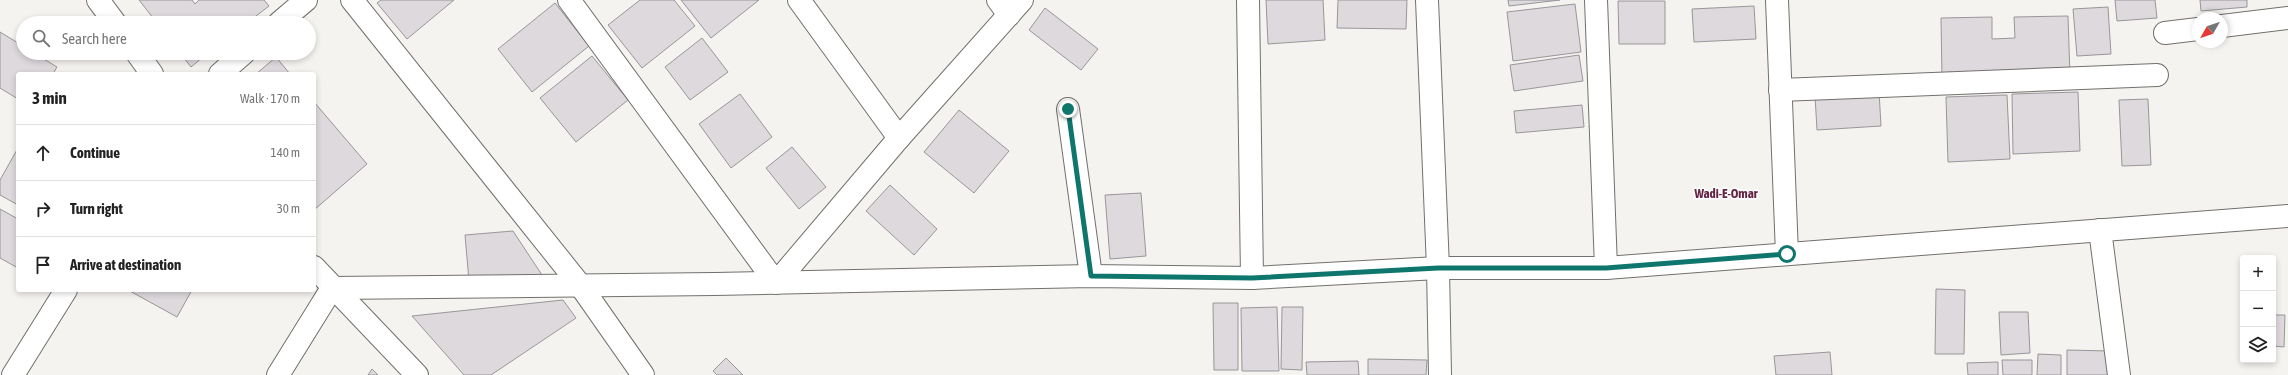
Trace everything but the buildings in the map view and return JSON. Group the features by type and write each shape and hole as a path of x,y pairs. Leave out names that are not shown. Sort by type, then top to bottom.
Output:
{"street":[{"path":"98,0 110,16"},
{"path":"287,16 306,0"},
{"path":"352,0 580,285 643,375"},
{"path":"569,0 776,283"},
{"path":"799,0 898,138"},
{"path":"1248,0 1252,278"},
{"path":"1427,0 1438,268 1440,375"},
{"path":"1596,0 1606,268"},
{"path":"1777,0 1787,254"},
{"path":"776,283 1010,5"},
{"path":"2228,25 2288,18"},
{"path":"2165,33 2192,30"},
{"path":"142,60 151,72"},
{"path":"222,72 236,60"},
{"path":"1780,90 2157,75"},
{"path":"1068,109 1091,276"},
{"path":"332,288 776,283 1091,276 1252,278 1438,268 1606,268 2288,216"},
{"path":"2100,230 2119,375"},
{"path":"316,268 332,288 417,375"},
{"path":"278,375 332,288"},
{"path":"13,375 65,292"}],"district":[{"name":"Wadi-E-Omar","path":"1726,193"}],"route":[{"path":"1068,109 1091,276 1252,278 1438,268 1606,268 1787,254"}]}
